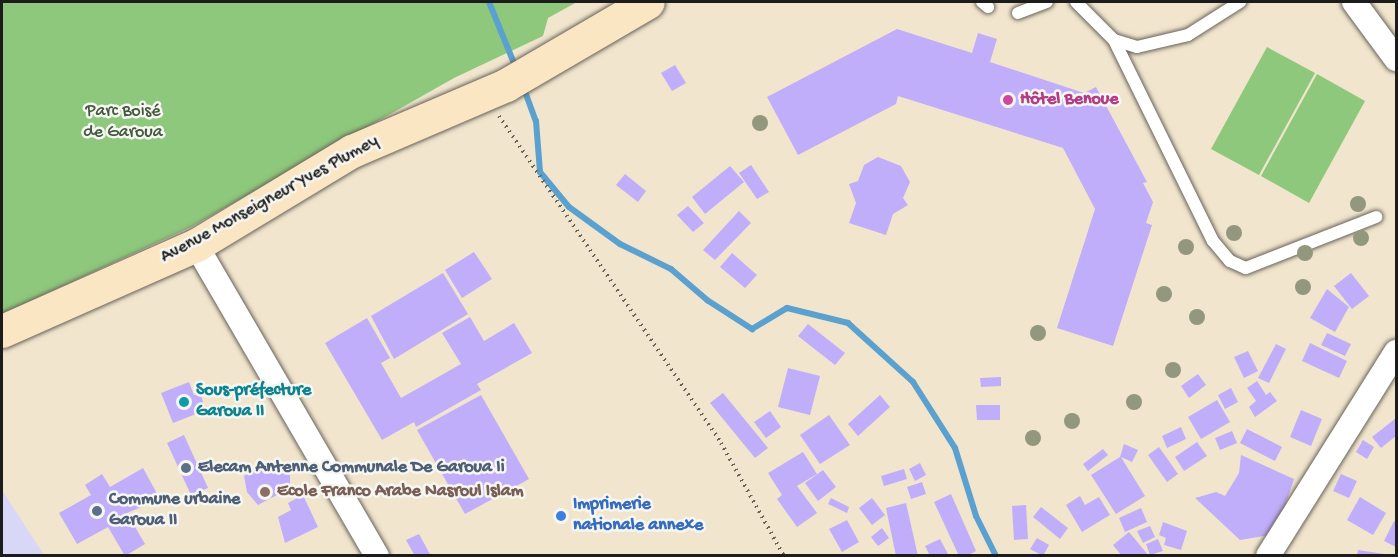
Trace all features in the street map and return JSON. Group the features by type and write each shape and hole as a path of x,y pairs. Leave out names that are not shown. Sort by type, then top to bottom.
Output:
{"main road":[{"name":"Avenue Monseigneur Yves Plumey","path":"2,331 196,245 352,152 496,90 648,2"}],"street":[{"path":"1354,2 1396,59"},
{"path":"196,245 377,555"},
{"path":"1268,555 1396,352"}],"lane":[{"path":"1018,13 1047,2"},
{"path":"1076,2 1114,40 1213,241 1230,261 1246,268 1376,217"},
{"path":"1114,40 1137,47 1188,35 1240,2"}],"path":[{"path":"496,90 721,443 784,555"}],"shaded area":[{"path":"2,490 44,555 2,555"}],"green space":[{"name":"Parc Boisé de Garoua","path":"2,2 577,2 548,18 543,36 454,78 191,227 2,314"},
{"path":"1267,47 1315,73 1259,175 1211,149"},
{"path":"1317,74 1365,101 1309,203 1261,176"}],"building":[{"path":"897,29 972,53 978,33 997,39 990,62 1084,93 1096,87 1147,182 1143,183 1153,202 1146,223 1152,225 1113,346 1057,328 1095,209 1063,148 898,96 896,104 798,155 767,97"},
{"path":"675,65 686,83 672,91 661,73"},
{"path":"878,157 901,166 910,182 903,198 908,205 893,214 886,235 849,223 856,203 849,184 858,181 864,165"},
{"path":"751,165 769,192 757,199 739,173"},
{"path":"730,166 744,182 705,214 692,197"},
{"path":"625,174 646,191 638,202 616,185"},
{"path":"688,206 704,223 693,232 677,215"},
{"path":"739,211 751,223 715,260 703,250"},
{"path":"474,252 492,279 462,298 445,270"},
{"path":"732,253 757,275 745,288 720,267"},
{"path":"443,273 468,314 394,359 371,316"},
{"path":"1351,273 1369,296 1352,309 1334,286"},
{"path":"1327,289 1349,307 1335,332 1310,318"},
{"path":"470,317 484,341 514,323 532,353 477,384 481,390 416,427 414,422 382,440 325,343 367,318 390,358 381,363 401,398 461,364 442,333"},
{"path":"808,324 845,353 835,365 798,336"},
{"path":"1327,333 1351,344 1345,356 1321,345"},
{"path":"1310,343 1347,361 1339,378 1302,361"},
{"path":"1276,344 1286,349 1269,383 1258,378"},
{"path":"1248,351 1258,371 1244,378 1234,357"},
{"path":"788,368 820,376 810,415 778,407"},
{"path":"1198,374 1206,385 1189,398 1181,386"},
{"path":"1001,377 1001,386 981,387 980,378"},
{"path":"1257,381 1266,395 1270,392 1277,401 1255,417 1249,407 1256,401 1247,388"},
{"name":"Sous-préfecture Garoua II","path":"189,382 194,395 200,393 206,410 173,423 161,393"},
{"path":"1231,388 1238,402 1225,409 1218,395"},
{"path":"723,393 768,448 755,458 710,403"},
{"path":"481,395 529,479 465,514 417,430"},
{"path":"880,395 890,407 858,436 848,424"},
{"path":"1217,400 1230,422 1201,439 1188,417"},
{"path":"976,405 1000,405 1000,420 977,420"},
{"path":"1301,410 1322,419 1311,446 1290,437"},
{"path":"770,411 781,427 766,438 754,422"},
{"path":"829,415 850,445 820,464 800,435"},
{"path":"1396,418 1396,436 1381,448 1372,437"},
{"path":"1181,427 1186,439 1167,448 1162,436"},
{"path":"1247,429 1282,447 1275,461 1240,443"},
{"path":"1232,431 1237,443 1220,450 1215,438"},
{"path":"184,435 208,488 191,495 167,443"},
{"path":"1363,440 1374,447 1367,459 1356,452"},
{"path":"1197,442 1207,456 1184,471 1175,457"},
{"path":"1124,444 1138,450 1132,462 1121,457 1145,496 1116,514 1091,475 1120,457"},
{"path":"1159,447 1178,474 1167,482 1148,455"},
{"path":"1103,449 1108,455 1088,471 1083,464"},
{"path":"803,452 817,474 797,486 817,513 797,527 777,499 782,495 768,473"},
{"path":"1241,455 1294,479 1284,509 1270,535 1240,540 1195,498 1216,492 1225,496 1239,473"},
{"path":"277,459 290,472 290,488 258,505 247,492 244,476"},
{"path":"920,463 926,475 915,481 909,469"},
{"name":"Commune urbaine Garoua II","path":"143,468 160,499 127,513 145,544 125,556 108,527 77,544 59,513 91,495 85,485 102,474 110,487"},
{"path":"904,469 907,479 884,486 881,476"},
{"path":"823,470 836,487 818,501 805,483"},
{"path":"1341,474 1357,481 1349,498 1333,491"},
{"path":"922,482 926,494 911,499 907,487"},
{"path":"951,494 976,551 967,556 959,556 934,502"},
{"path":"303,495 318,527 285,543 278,517 291,510 288,503"},
{"path":"1080,496 1085,505 1099,497 1110,515 1082,532 1066,505"},
{"path":"1360,497 1386,513 1373,535 1347,520"},
{"path":"831,498 849,507 847,513 828,504"},
{"path":"872,498 885,515 872,525 859,508"},
{"path":"906,503 918,556 896,556 886,508"},
{"path":"1026,505 1028,539 1014,540 1012,506"},
{"path":"1041,507 1068,528 1060,539 1033,517"},
{"path":"1141,508 1147,522 1125,532 1119,518"},
{"path":"847,520 859,542 842,552 829,529"},
{"path":"1394,521 1396,522 1396,547 1384,541"},
{"path":"1163,522 1187,531 1181,550 1164,545 1166,538 1159,535"},
{"path":"1150,526 1155,537 1143,543 1137,531"},
{"path":"882,528 889,538 878,546 871,537"},
{"path":"1129,532 1149,556 1122,556 1113,545"},
{"path":"419,534 431,556 415,556 406,540"},
{"path":"1037,538 1049,545 1043,556 1030,549"},
{"path":"940,539 949,556 930,556 925,546"},
{"path":"1158,539 1163,551 1150,555 1146,544"},
{"path":"1358,550 1384,554 1384,556 1357,556"}],"waterway":[{"path":"489,2 516,68"},
{"path":"523,86 536,121 540,172 569,207 620,244 671,269 707,300 752,329 787,308 848,323 913,382 955,448 976,516 996,556"}],"place":[{"name":"Hôtel Benoue","path":"1008,100"},
{"name":"Sous-préfecture Garoua II","path":"184,402"},
{"name":"Elecam Antenne Communale De Garoua Ii","path":"186,468"},
{"name":"Ecole Franco Arabe Nasroul Islam","path":"265,492"},
{"name":"Commune urbaine Garoua II","path":"97,511"},
{"name":"Imprimerie nationale annexe","path":"561,516"}]}
